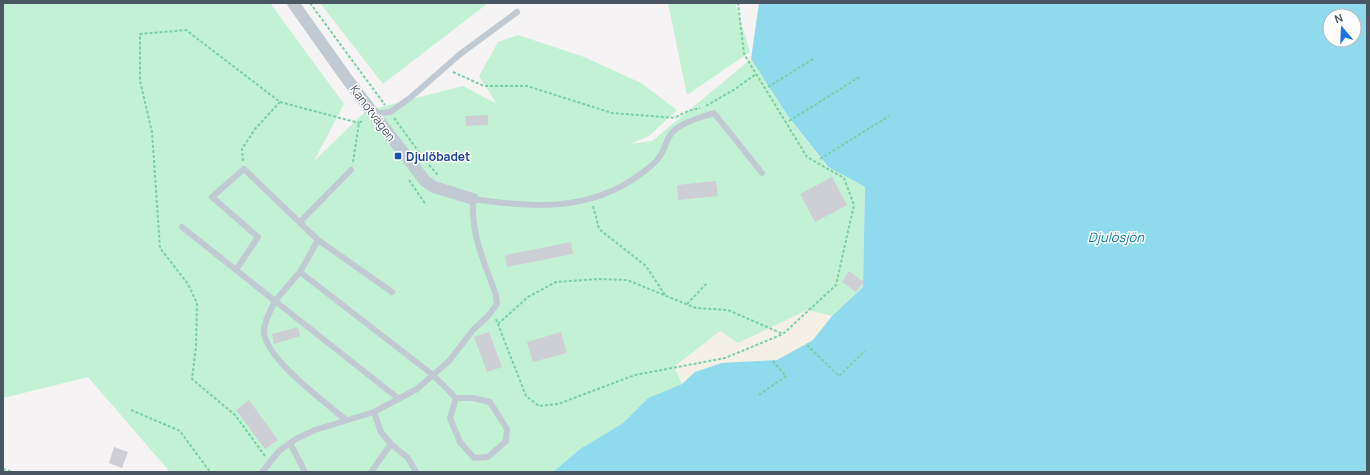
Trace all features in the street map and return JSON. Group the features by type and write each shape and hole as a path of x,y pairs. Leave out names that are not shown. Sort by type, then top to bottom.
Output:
{"street":[{"name":"Kanotvägen","path":"293,3 417,171 430,184 473,199"}],"lane":[{"path":"374,114 390,112 410,98 459,54 517,12"},
{"path":"262,472 279,451 290,443 315,430 374,412 417,389 449,361 472,330 497,304 496,295 476,242 472,213 473,199 498,203 553,205 576,204 591,199 625,184 653,164 663,152 669,137 677,128 714,113 762,173"},
{"path":"236,270 258,238 212,196 244,169 318,240 392,292"},
{"path":"300,222 351,170"},
{"path":"182,227 399,399"},
{"path":"318,240 300,272 275,302 267,320 264,333 277,360 346,420"},
{"path":"300,272 433,375 456,398 473,398 490,402 508,429 506,441 488,457 474,458 460,442 450,418 456,398"},
{"path":"374,412 381,432 391,444 408,458 416,472"},
{"path":"290,443 305,472"},
{"path":"371,472 391,444"}],"path":[{"path":"310,3 423,158"},
{"path":"492,310 526,396 539,406 558,404 635,376 725,358 783,334 836,285 854,205 844,178 808,157 744,54 738,3"},
{"path":"269,462 235,415 192,379 196,346 197,303 188,284 160,248 152,132 140,81 140,34 186,30 280,102 359,123 374,114"},
{"path":"768,87 813,59"},
{"path":"444,68 484,86 528,86 612,113 676,118"},
{"path":"673,120 688,110 715,102 756,73"},
{"path":"788,121 861,76"},
{"path":"244,169 242,149 255,129 280,102"},
{"path":"820,159 889,116"},
{"path":"351,170 359,123"},
{"path":"428,164 442,178"},
{"path":"591,199 599,229 646,266 665,296"},
{"path":"498,324 528,297 556,282 599,279 627,280 696,308 728,310 783,334"},
{"path":"687,304 708,283"},
{"path":"807,344 839,376 865,351"},
{"path":"759,394 786,376 772,360"},
{"path":"131,410 180,431 210,472"},
{"path":"3,469 13,472"}],"green space":[{"path":"3,3 270,3 344,104 314,161 366,111 463,86 497,104 479,76 498,42 518,35 584,57 641,83 677,110 649,136 630,144 652,141 751,59 788,116 827,167 865,187 863,287 832,316 813,340 682,384 648,398 623,423 580,449 553,472 170,472 88,377 3,398"},
{"path":"320,3 488,3 383,84"},
{"path":"668,3 735,3 750,52 687,95"}],"sand":[{"path":"807,310 832,316 813,340 777,360 722,363 695,372 682,384 674,367 720,331 738,343"}],"water":[{"name":"Djulösjön","path":"759,3 1367,3 1367,472 553,472 580,449 623,423 648,398 682,384 695,372 722,363 777,360 813,340 832,316 863,287 865,187 828,167 788,116 751,59"}],"building":[{"path":"488,115 488,125 466,126 465,116"},
{"path":"832,177 847,205 815,222 800,194"},
{"path":"716,181 718,196 678,200 677,185"},
{"path":"571,242 573,254 507,267 505,255"},
{"path":"849,271 864,282 856,292 842,282"},
{"path":"298,327 300,336 274,344 272,334"},
{"path":"489,332 502,367 487,372 474,337"},
{"path":"561,332 567,353 533,362 527,342"},
{"path":"249,400 278,440 265,449 236,410"},
{"path":"114,447 128,452 122,468 109,463"}],"place":[{"name":"Djulöbadet","path":"398,156"}]}
